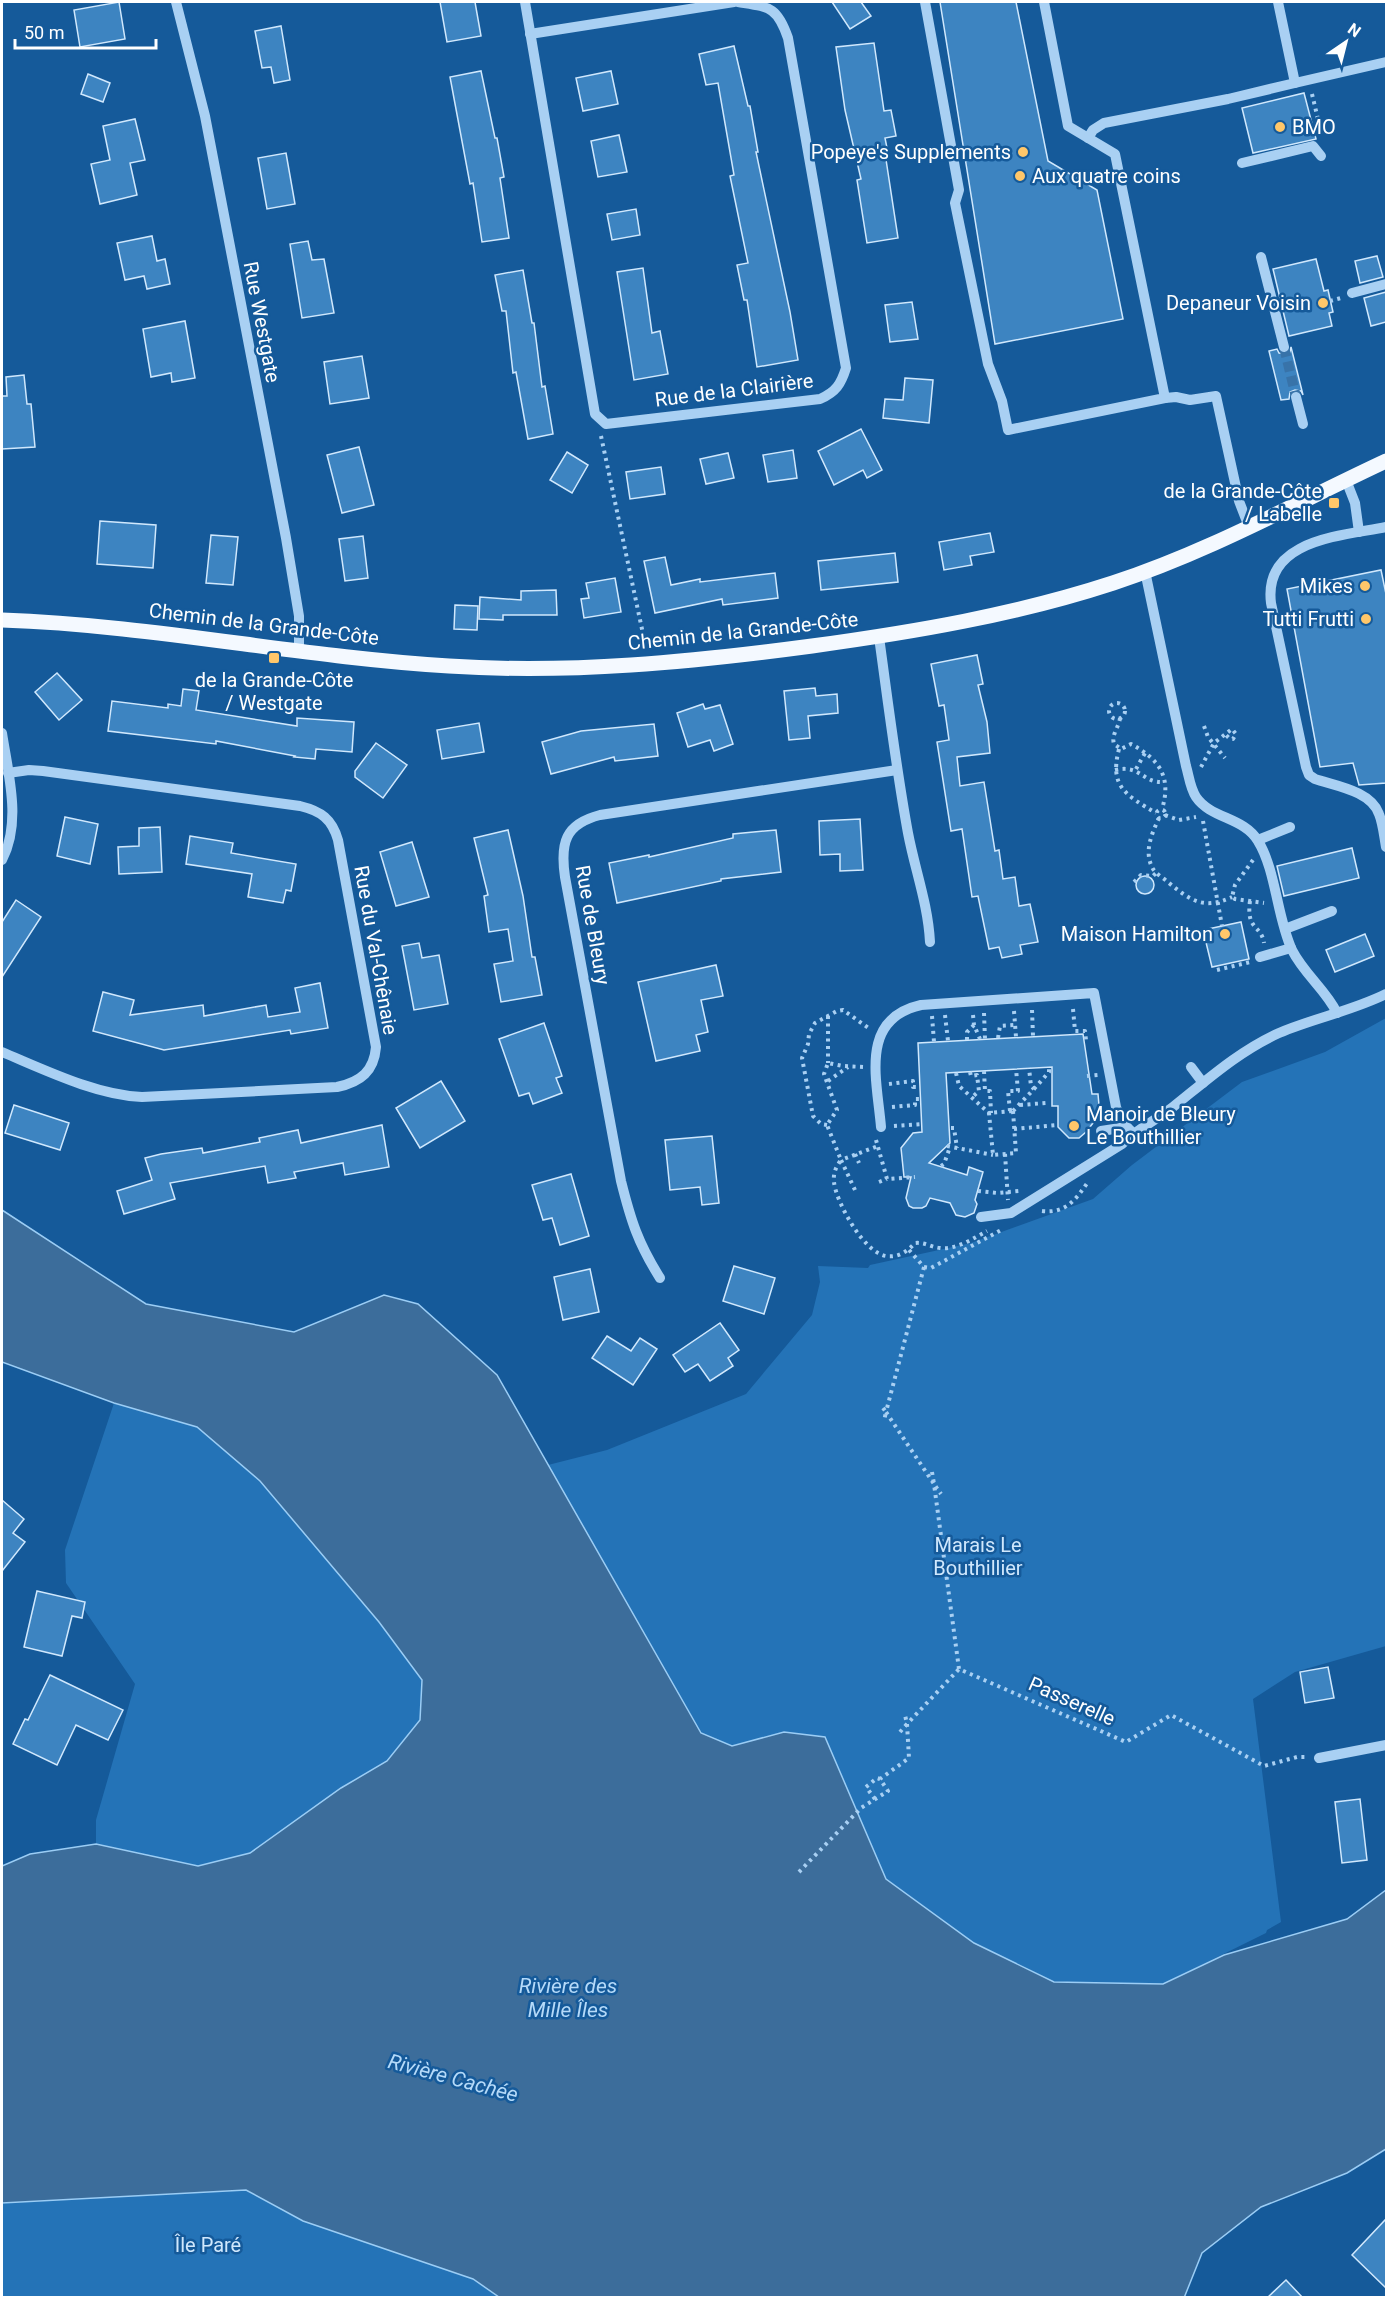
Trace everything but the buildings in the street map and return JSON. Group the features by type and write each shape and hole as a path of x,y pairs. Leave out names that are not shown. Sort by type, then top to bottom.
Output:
{"main road":[{"name":"Chemin de la Grande-Côte","path":"2,620 127,628 299,651 449,666 588,667 692,661 879,637 1018,610 1085,592 1145,571 1249,527 1386,461"}],"street":[{"name":"Rue Westgate","path":"176,2 205,116 286,538 300,627 299,651"},
{"path":"525,2 595,414 606,424"},
{"name":"Rue de la Clairière","path":"530,34 736,2 767,6 782,20 788,38 846,368 842,383 833,393 820,399 606,424"},
{"path":"925,2 959,190 956,203 988,364 1002,401 1008,430 1165,398 1176,397 1190,400 1216,396 1239,501 1249,527"},
{"path":"1044,2 1068,126 1115,154 1165,398"},
{"path":"1278,2 1295,83"},
{"path":"1088,138 1093,130 1104,123 1228,99 1386,62"},
{"path":"1242,163 1313,146 1321,156"},
{"path":"1261,257 1284,347"},
{"path":"1352,293 1386,284"},
{"path":"1296,397 1303,424"},
{"path":"1346,480 1355,503 1359,532"},
{"path":"1386,527 1308,545 1288,555 1273,575 1270,597 1309,775 1362,795 1374,804 1380,815 1386,847"},
{"path":"1145,571 1191,787 1204,807 1245,826 1258,840 1266,860 1291,948 1306,973 1330,1000 1337,1014"},
{"path":"879,637 897,770 910,844 927,908 930,942"},
{"path":"2,733 12,824 9,843 2,860"},
{"name":"Rue de Bleury","path":"660,1278 634,1231 621,1181 565,877 564,842 580,822 600,815 897,770"},
{"name":"Rue du Val-Chênaie","path":"2,1052 100,1090 142,1097 338,1087 351,1084 366,1075 372,1067 376,1047 338,840 327,818 311,809 289,804 43,771 8,773"},
{"path":"1258,840 1290,827"},
{"path":"1285,929 1332,911"},
{"path":"1257,953 1291,948"},
{"path":"878,1130 875,1054 880,1035 894,1017 910,1007 921,1005 1094,993 1116,1107 1122,1122 1130,1130"},
{"path":"1101,1131 1130,1130 1151,1123 1228,1063 1263,1041 1296,1026 1337,1014 1386,994"},
{"path":"1191,1067 1203,1083"},
{"path":"981,1217 1011,1213 1122,1144 1130,1130"},
{"path":"1319,1758 1386,1745"}],"path":[{"path":"1310,88 1323,143"},
{"path":"606,424 601,435 647,652"},
{"path":"1120,718 1113,717 1110,713 1110,708 1115,703 1121,704 1124,709 1113,741 1119,749 1116,777 1123,789 1156,813 1159,818"},
{"path":"1204,726 1208,737 1226,758"},
{"path":"1196,770 1203,766 1214,743 1226,735"},
{"path":"1119,749 1124,749 1131,744 1158,763 1166,792 1162,809 1165,815 1179,820 1203,815 1205,841 1222,926"},
{"path":"1136,770 1145,753"},
{"path":"1115,770 1127,767 1149,778 1164,782"},
{"path":"1156,813 1162,809"},
{"path":"1159,818 1162,819 1165,815"},
{"path":"1159,818 1149,845 1151,866 1156,873 1194,901 1206,904 1232,897 1271,905"},
{"path":"1232,897 1235,885 1258,853"},
{"path":"1134,882 1141,874 1153,876 1156,873"},
{"path":"1217,970 1253,962 1264,945 1262,935 1251,924 1250,901"},
{"path":"1072,999 1075,1031 1085,1030 1086,1040"},
{"path":"855,1190 827,1125 813,1116 802,1058 811,1028 815,1023 843,1010 880,1035"},
{"path":"827,1125 837,1110 824,1074 828,1063 828,1016"},
{"path":"1033,1024 1033,1036"},
{"path":"967,1040 967,1032 974,1025 983,1039 985,1029"},
{"path":"998,1038 1000,1026 1015,1025 1016,1037"},
{"path":"947,1033 948,1041"},
{"path":"933,1034 934,1042"},
{"path":"828,1063 849,1067 828,1081"},
{"path":"956,1073 959,1086 990,1113 1011,1111 1020,1105 1049,1072 1049,1067"},
{"path":"1029,1068 1031,1086 1034,1089"},
{"path":"941,1166 944,1164 949,1146 993,1155 1016,1153 1008,1091 1018,1091 1016,1069"},
{"path":"984,1071 986,1091 990,1091 993,1155"},
{"path":"970,1072 971,1076 977,1075 979,1091 971,1098"},
{"path":"906,1083 913,1082 914,1087 920,1087"},
{"path":"908,1106 915,1105 915,1099 921,1100"},
{"path":"1020,1105 1046,1103"},
{"path":"910,1125 923,1124"},
{"path":"1014,1129 1058,1125"},
{"path":"951,1128 954,1128 957,1148"},
{"path":"878,1130 878,1146 887,1179"},
{"path":"878,1146 841,1160 835,1169 833,1180 856,1233 877,1253 885,1256 900,1255 915,1243 920,1242 940,1248 949,1247 1004,1223"},
{"path":"855,1154 859,1163"},
{"path":"1005,1154 1008,1207"},
{"path":"879,1182 887,1179 915,1177"},
{"path":"978,1191 988,1193 1019,1191"},
{"path":"884,1421 924,1267 909,1250"},
{"path":"883,1407 941,1494"},
{"path":"900,1732 959,1669 932,1472"},
{"name":"Passerelle","path":"959,1669 1126,1742 1171,1715 1264,1766 1297,1757 1319,1758"},
{"path":"875,1799 866,1787 909,1758 908,1724 905,1715"},
{"path":"799,1872 861,1808 888,1791 880,1779"}],"green space":[{"name":"Marais Le Bouthillier","path":"1386,1018 1386,1646 1295,1672 1253,1699 1281,1922 1267,1930 1266,1933 1163,1984 1054,1982 1001,1956 989,1955 914,1907 746,1742 731,1746 701,1733 548,1465 607,1450 746,1394 812,1315 820,1282 818,1266 868,1268 870,1265 971,1243 1093,1199 1132,1165 1242,1082 1325,1052"},
{"path":"114,1403 197,1426 260,1481 379,1622 422,1680 420,1720 387,1761 341,1788 250,1853 198,1866 96,1844 96,1820 135,1684 66,1583 65,1550"},
{"name":"Île Paré","path":"246,2190 303,2221 473,2279 499,2297 2,2298 2,2203"}],"water":[{"name":"Rivière des Mille Îles","path":"2,1210 146,1304 294,1332 384,1295 418,1304 497,1375 701,1733 732,1746 784,1732 825,1737 886,1879 974,1943 1054,1982 1163,1984 1224,1955 1347,1919 1386,1890 1386,2149 1347,2173 1261,2207 1202,2253 1184,2298 499,2297 473,2279 303,2221 246,2190 2,2203 2,1866 30,1854 96,1844 198,1866 250,1853 341,1788 387,1761 420,1720 422,1680 379,1622 260,1481 197,1427 114,1403 2,1362"}],"tunnel":[{"path":"1284,347 1296,397"}],"place":[{"name":"BMO","path":"1280,127"},
{"name":"Popeye's Supplements","path":"1023,152"},
{"name":"Aux quatre coins","path":"1020,176"},
{"name":"Depaneur Voisin","path":"1323,303"},
{"name":"de la Grande-Côte / Labelle","path":"1334,503"},
{"name":"Mikes","path":"1365,586"},
{"name":"Tutti Frutti","path":"1366,619"},
{"name":"de la Grande-Côte / Westgate","path":"274,658"},
{"name":"Maison Hamilton","path":"1225,934"},
{"name":"Manoir de Bleury Le Bouthillier","path":"1074,1126"}],"water label":[{"name":"Rivière Cachée","path":"453,2078"}]}
